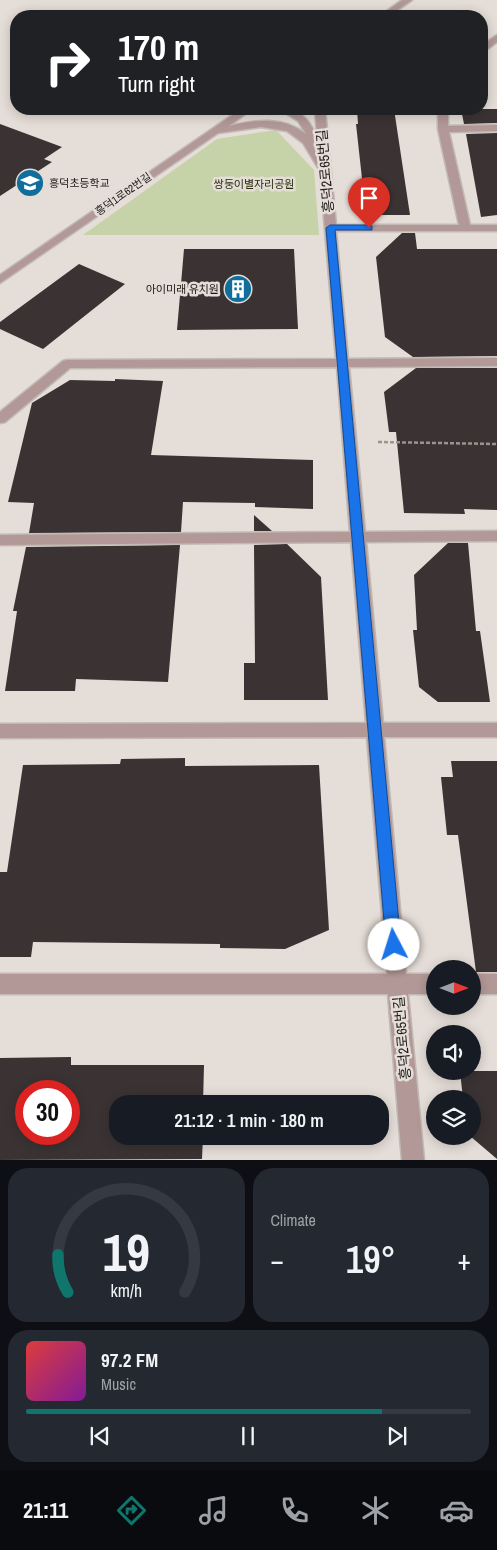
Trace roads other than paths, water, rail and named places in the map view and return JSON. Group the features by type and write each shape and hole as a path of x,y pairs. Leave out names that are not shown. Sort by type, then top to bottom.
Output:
{"street":[{"path":"393,10 408,0"},
{"path":"489,48 497,38"},
{"name":"흥덕1로62번길","path":"0,280 238,115"},
{"path":"295,115 309,127 325,170"},
{"name":"흥덕2로65번길","path":"320,115 413,1160"},
{"path":"443,115 443,129 465,228"},
{"path":"209,134 247,124 279,124 301,134 325,170"},
{"path":"443,129 497,128"},
{"path":"330,228 497,228"},
{"path":"0,418 67,364 497,362"},
{"path":"0,540 497,536"},
{"path":"0,731 497,730"},
{"path":"0,984 426,984"},
{"path":"481,984 497,984"}],"place":[{"name":"흥덕초등학교","path":"30,183"},
{"name":"아이미래 유치원","path":"238,289"}],"park label":[{"name":"쌍둥이별자리공원","path":"254,184"}]}
